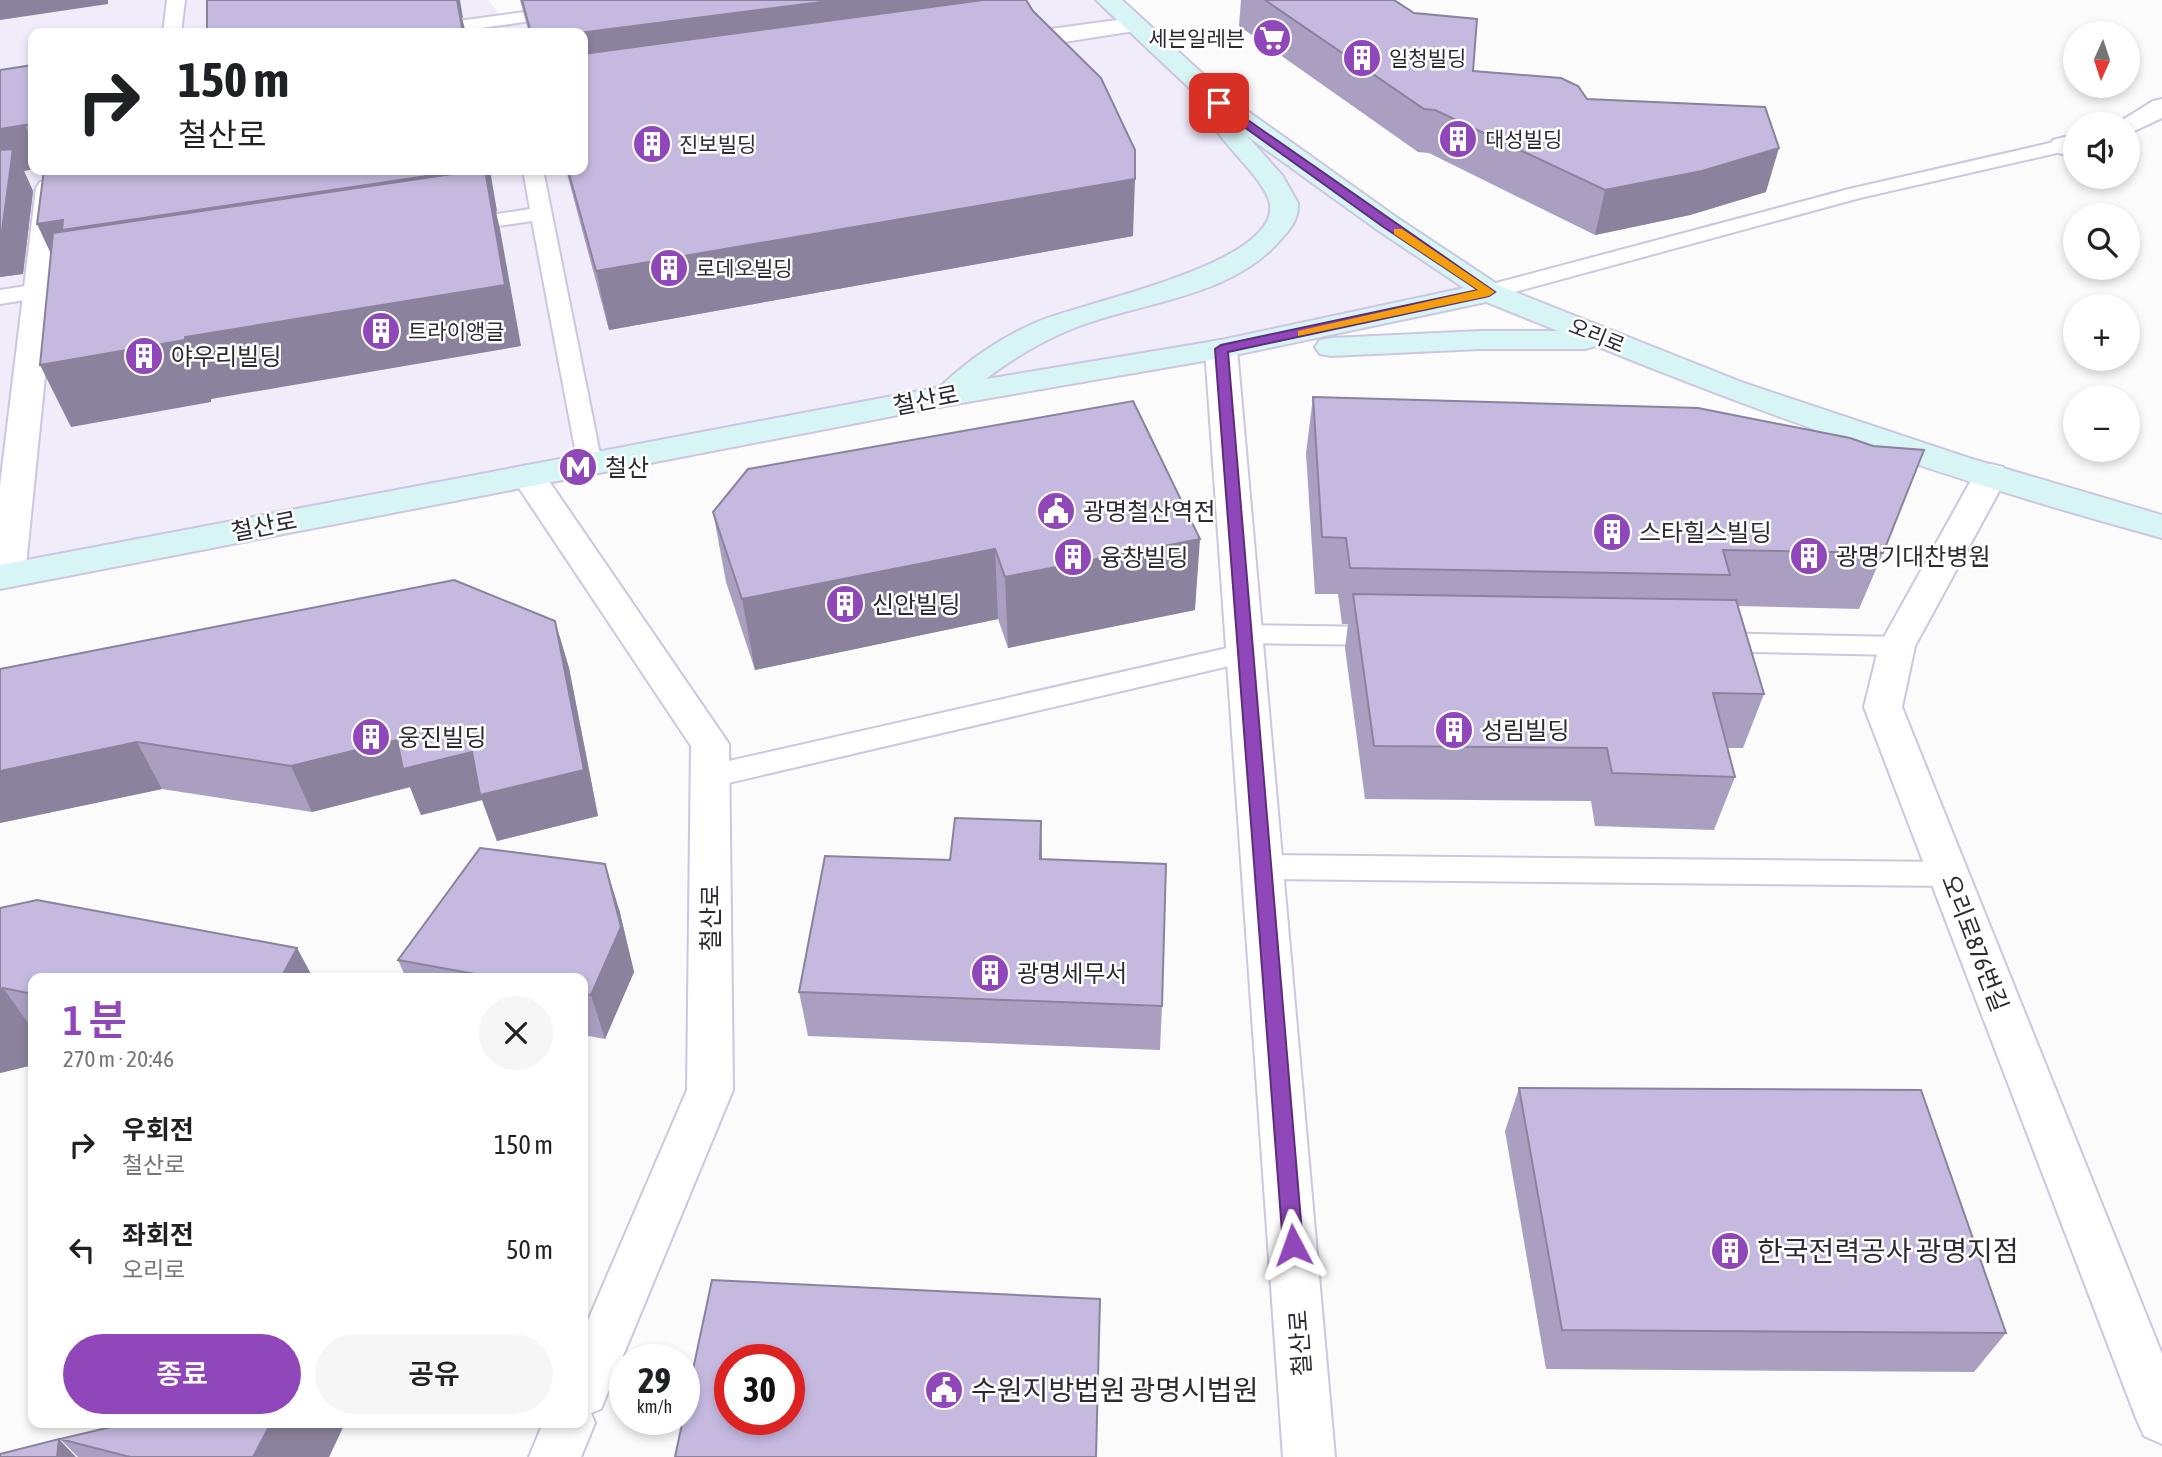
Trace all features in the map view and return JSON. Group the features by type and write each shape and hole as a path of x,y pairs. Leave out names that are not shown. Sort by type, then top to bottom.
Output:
{"main road":[{"name":"오리로","path":"1108,0 1219,103 1386,223 1489,292 1733,390 1991,475 2162,527"},
{"path":"950,395 975,369 1023,339 1067,320 1177,288 1230,266 1252,253 1274,232 1284,215 1283,200 1228,128 1219,103"},
{"name":"철산로","path":"4,576 950,395 1231,347 1489,292"},
{"path":"1231,347 1290,350 1543,338 1616,343"}],"street":[{"path":"981,46 1132,25"},
{"path":"2140,119 2162,107"},
{"path":"4,576 51,177"},
{"name":"철산로","path":"1231,347 1244,643 1309,1457"},
{"name":"오리로876번길","path":"1991,475 1897,646 1883,707 2162,1418"},
{"name":"철산로","path":"528,476 710,744 710,1090 588,1379"},
{"path":"555,1457 567,1428"}],"lane":[{"path":"173,28 176,0"},
{"path":"495,0 505,26"},
{"path":"477,28 505,26 586,9"},
{"path":"1489,292 1856,193 2063,145"},
{"path":"534,175 590,464"},
{"path":"433,230 542,213"},
{"path":"0,297 79,285"},
{"path":"711,776 1244,643 1403,636"},
{"path":"1690,641 1897,646"},
{"path":"1262,867 1948,874"}],"shaded area":[{"path":"0,0 488,0 504,20 644,0 1108,0 1219,103 1489,292 0,577"}],"building":[{"path":"207,0 457,0 462,28 207,28"},
{"path":"522,0 837,0 588,32 588,28 530,28"},
{"path":"983,0 1026,0 1033,11 1101,78 1135,150 1135,179 596,271 569,175 588,175 588,53"},
{"path":"1265,0 1394,0 1414,13 1477,19 1473,71 1561,78 1578,86 1587,99 1765,107 1779,148 1702,171 1605,190 1435,110 1424,109"},
{"path":"28,66 28,125 0,129 0,70"},
{"path":"13,149 2,231 0,231 0,150"},
{"path":"43,175 434,175 62,230 63,220 37,224"},
{"path":"445,175 486,175 505,285 185,337 185,340 40,365 53,233"},
{"path":"1313,397 1698,408 1850,438 1873,446 1924,450 1883,553 1723,550 1730,575 1350,568 1346,538 1322,537"},
{"path":"1133,401 1200,539 1005,577 995,549 742,599 713,512 748,469"},
{"path":"454,580 555,621 584,770 480,795 472,752 403,769 397,740 291,766 137,742 0,771 0,669"},
{"path":"1353,594 1736,600 1764,694 1713,693 1735,777 1612,773 1607,748 1374,746"},
{"name":"광명세무서","path":"955,818 1041,821 1040,859 1166,864 1162,1006 799,992 825,856 950,860"},
{"path":"480,848 605,864 621,927 591,995 588,995 588,973 470,973 398,960"},
{"path":"37,900 297,948 284,973 28,973 28,993 0,989 0,908"},
{"name":"한국전력공사 광명지점","path":"1519,1088 1921,1090 2006,1333 1562,1330"},
{"name":"수원지방법원 광명시법원","path":"712,1280 1100,1299 1096,1457 675,1457 680,1435 700,1435 698,1344"},
{"path":"107,1428 268,1428 253,1457 130,1457 60,1439"},
{"path":"59,1439 57,1457 0,1457 0,1454"}],"slow traffic":[{"path":"1302,333 1489,292 1398,231"}],"place":[{"name":"세븐일레븐","path":"1272,38"},
{"name":"일청빌딩","path":"1362,58"},
{"name":"대성빌딩","path":"1458,139"},
{"name":"진보빌딩","path":"652,144"},
{"name":"로데오빌딩","path":"669,268"},
{"name":"트라이앵글","path":"381,331"},
{"name":"야우리빌딩","path":"144,356"},
{"name":"철산","path":"578,467"},
{"name":"광명철산역전","path":"1056,511"},
{"name":"스타힐스빌딩","path":"1612,532"},
{"name":"광명기대찬병원","path":"1809,556"},
{"name":"융창빌딩","path":"1073,557"},
{"name":"신안빌딩","path":"845,604"},
{"name":"성림빌딩","path":"1454,730"},
{"name":"웅진빌딩","path":"371,737"},
{"name":"광명세무서","path":"990,973"},
{"name":"한국전력공사 광명지점","path":"1730,1251"},
{"name":"수원지방법원 광명시법원","path":"944,1390"}],"route":[{"path":"1219,103 1386,223 1489,292 1221,349 1293,1245"}]}
